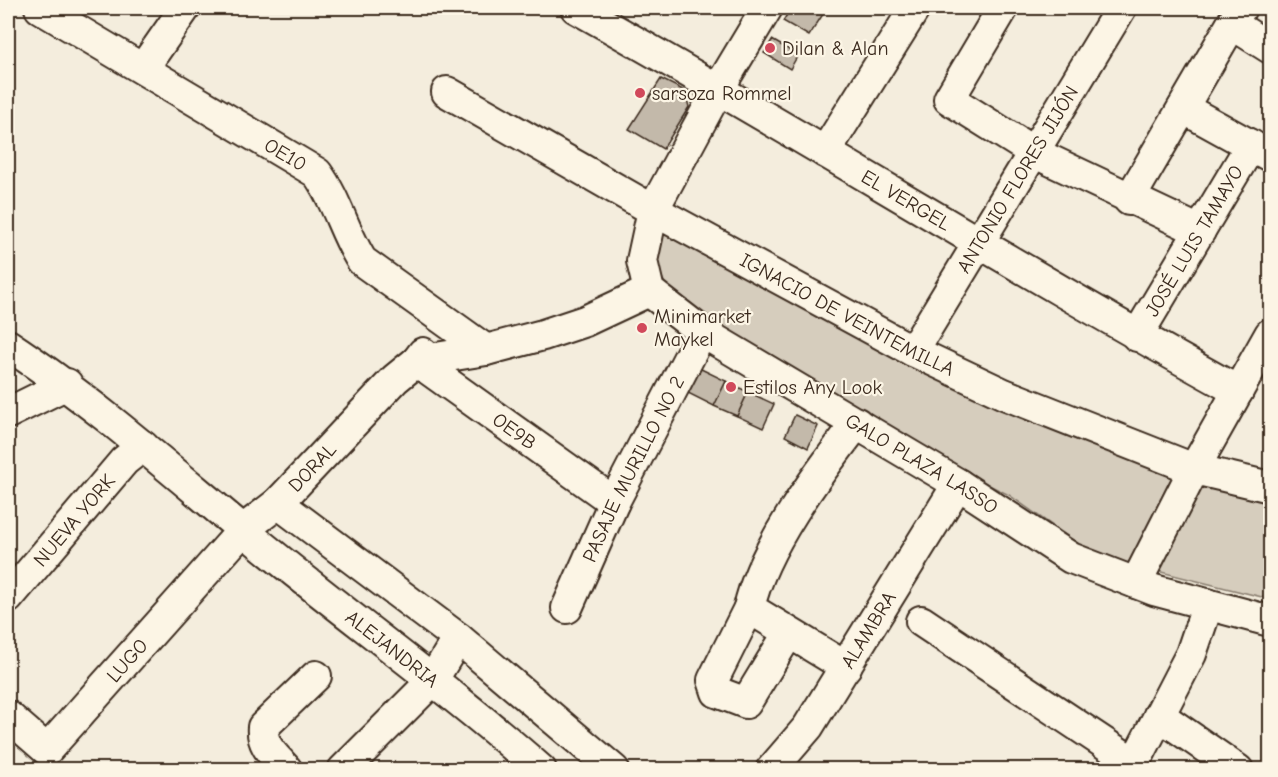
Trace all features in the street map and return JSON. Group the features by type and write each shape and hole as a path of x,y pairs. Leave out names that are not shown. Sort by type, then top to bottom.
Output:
{"street":[{"name":"OE10","path":"40,8 317,173 330,191 352,247 362,261 486,350"},
{"path":"144,68 185,8"},
{"name":"EL VERGEL","path":"576,8 719,88 1137,336 1238,391"},
{"path":"649,291 642,261 653,210 719,88 767,8"},
{"path":"825,152 915,8"},
{"path":"1001,8 949,99 1035,153 1129,200 1200,231"},
{"name":"ANTONIO FLORES JIJÓN","path":"913,351 1121,8"},
{"path":"1129,200 1236,16 1270,48"},
{"name":"IGNACIO DE VEINTEMILLA","path":"447,92 653,210 913,351 1004,394 1194,469 1270,487"},
{"path":"1184,108 1261,151"},
{"name":"JOSÉ LUIS TAMAYO","path":"1137,336 1200,231 1261,151"},
{"name":"GALO PLAZA LASSO","path":"649,291 702,332 958,484 1071,558 1136,583 1270,621"},
{"name":"DORAL","path":"243,530 278,503 394,379 417,361 486,350 543,335 585,321 649,291"},
{"path":"417,361 445,320"},
{"name":"PASAJE MURILLO NO 2","path":"567,608 614,501 702,332"},
{"path":"1136,583 1194,469 1270,334"},
{"path":"8,345 67,384 243,530"},
{"name":"OE9B","path":"417,361 614,501"},
{"path":"8,413 67,384"},
{"path":"788,634 746,703 717,692 713,687 713,680 749,608 756,586 784,528 857,423"},
{"name":"NUEVA YORK","path":"8,598 124,461 143,446"},
{"name":"ALAMBRA","path":"787,766 808,727 958,484"},
{"path":"278,503 458,638 614,770"},
{"name":"ALEJANDRIA","path":"243,530 432,681 474,710 541,770"},
{"name":"LUGO","path":"8,716 46,750 243,530"},
{"path":"921,621 1133,766 1191,654 1208,604"},
{"path":"749,608 788,634 846,667"},
{"path":"343,770 432,681 458,638"},
{"path":"287,770 265,746 262,736 263,727 316,676"},
{"path":"1159,716 1238,770"}],"shaded area":[{"path":"660,217 1179,474 1129,568 1080,545 1009,495 939,460 674,299 662,278 656,260"},
{"path":"1197,484 1270,503 1270,599 1157,571"}],"building":[{"path":"791,8 827,8 809,36 783,21"},
{"path":"772,40 798,55 790,69 764,53"},
{"path":"661,79 685,91 689,107 663,149 629,129"},
{"path":"699,368 726,381 714,406 686,392"},
{"path":"726,381 748,392 737,416 714,406"},
{"path":"748,392 774,404 763,428 737,416"},
{"path":"795,415 818,426 808,448 785,436"}],"place":[{"name":"Dilan & Alan","path":"770,48"},
{"name":"sarsoza Rommel","path":"640,93"},
{"name":"Minimarket Maykel","path":"642,328"},
{"name":"Estilos Any Look","path":"731,387"}]}
